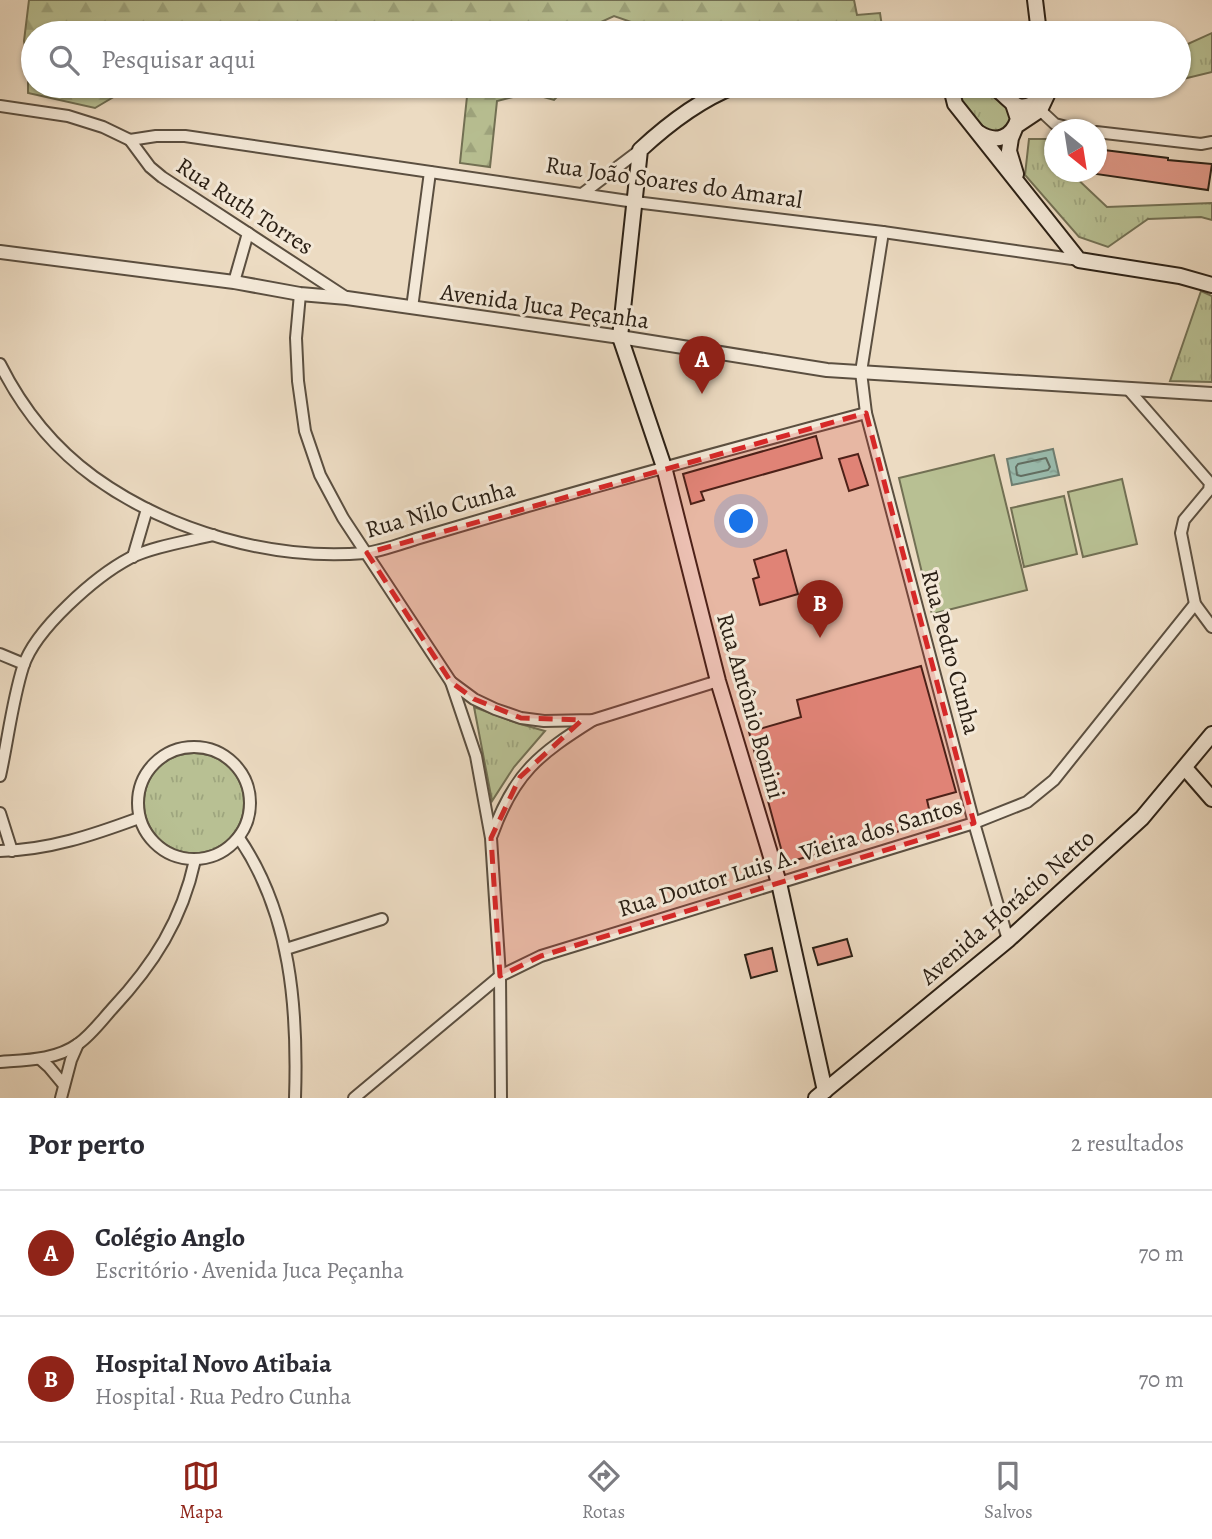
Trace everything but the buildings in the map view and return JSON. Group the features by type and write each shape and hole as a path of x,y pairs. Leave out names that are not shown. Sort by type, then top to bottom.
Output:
{"main road":[{"path":"1035,0 1038,21"},
{"path":"620,337 640,150 708,98"},
{"path":"952,98 1079,260"},
{"path":"1006,98 1013,104 1018,119 1009,151 1012,166 1027,196"},
{"path":"1013,104 1029,106 1038,98"},
{"path":"977,132 995,140 1003,138 1040,110 1044,98"},
{"name":"Rua João Soares do Amaral","path":"1079,260 1180,276 1212,285"},
{"name":"Rua Antônio Bonini","path":"620,337 664,467 718,681 779,883 821,1094"},
{"name":"Avenida Horácio Netto","path":"821,1094 1008,940 1142,818 1212,734"},
{"path":"1185,768 1212,799"}],"street":[{"path":"0,106 68,116 103,127 130,140"},
{"path":"1040,110 1050,119"},
{"path":"1107,133 1201,144 1212,142"},
{"name":"Rua João Soares do Amaral","path":"130,140 156,136 185,136 635,202 883,232 1079,260"},
{"name":"Rua Ruth Torres","path":"130,140 150,167 162,177 346,298"},
{"path":"582,194 640,150"},
{"path":"412,307 430,172"},
{"name":"Rua Pedro Cunha","path":"883,232 861,372 866,413 974,823 1008,940"},
{"path":"234,282 248,233"},
{"name":"Avenida Juca Peçanha","path":"0,252 412,307 827,370 1212,394"},
{"path":"300,294 297,360 305,431 320,475 343,518 451,682 476,756 491,838 500,976 501,1098"},
{"name":"Rua Nilo Cunha","path":"0,364 29,411 66,453 93,476 147,509 213,535 267,548 316,554 367,553 664,467 866,413"},
{"path":"1128,389 1210,483 1209,490 1184,520 1181,533 1195,604 1212,627"},
{"path":"133,556 147,509"},
{"path":"0,776 24,664 35,645 72,602 95,580 133,556 213,535"},
{"name":"Rua Doutor Luis A. Vieira dos Santos","path":"354,1098 500,976 541,956 974,823 1027,802 1054,780 1195,604"},
{"path":"0,653 24,664"},
{"path":"491,838 503,805 520,777 557,743 593,720 718,681"},
{"path":"451,682 474,699 521,718 593,720"},
{"path":"544,720 555,729 557,743"},
{"path":"187,747 207,748 225,755 239,768 248,785 251,804 247,823 239,838 212,857 195,860 177,857 160,848 147,835 139,818 137,799 142,780 153,764 169,752 187,747"},
{"path":"0,813 6,851 43,848 139,818"},
{"path":"239,838 252,857 268,892 286,949 294,1015 295,1098"},
{"path":"0,1062 40,1059 78,1044 149,966 189,891 195,860"},
{"path":"286,949 382,919"},
{"path":"61,1098 78,1044"},
{"path":"40,1059 64,1085"}],"highlighted area":[{"path":"866,413 974,823 541,956 500,976 491,838 520,777 582,720 521,718 474,699 451,682 367,553"}],"green space":[{"path":"29,0 854,0 857,15 880,13 881,21 628,21 614,16 603,21 26,21"},
{"path":"1212,33 1212,72 1191,77 1191,43"},
{"path":"50,98 112,98 95,108"},
{"path":"467,98 509,98 497,101 490,167 460,163"},
{"path":"959,98 999,98 1016,119 999,132 983,132"},
{"path":"1029,139 1044,139 1044,182 1081,182 1107,207 1212,203 1212,220 1201,217 1148,219 1108,247 1079,237 1025,175"},
{"path":"1201,291 1212,296 1212,382 1170,381"},
{"path":"994,455 1027,590 932,614 899,478"},
{"path":"1122,479 1137,544 1083,557 1068,492"},
{"path":"1064,496 1077,554 1024,567 1011,508"},
{"path":"474,707 545,731 514,767 492,801"},
{"path":"194,753 213,757 229,768 240,784 244,803 240,822 229,838 213,849 194,853 175,849 159,838 148,822 144,803 148,784 159,768 175,757"}],"water":[{"path":"1053,449 1059,475 1012,485 1007,459"}],"place":[{"name":"Colégio Anglo","path":"702,394"},
{"name":"Hospital Novo Atibaia","path":"820,638"}]}
